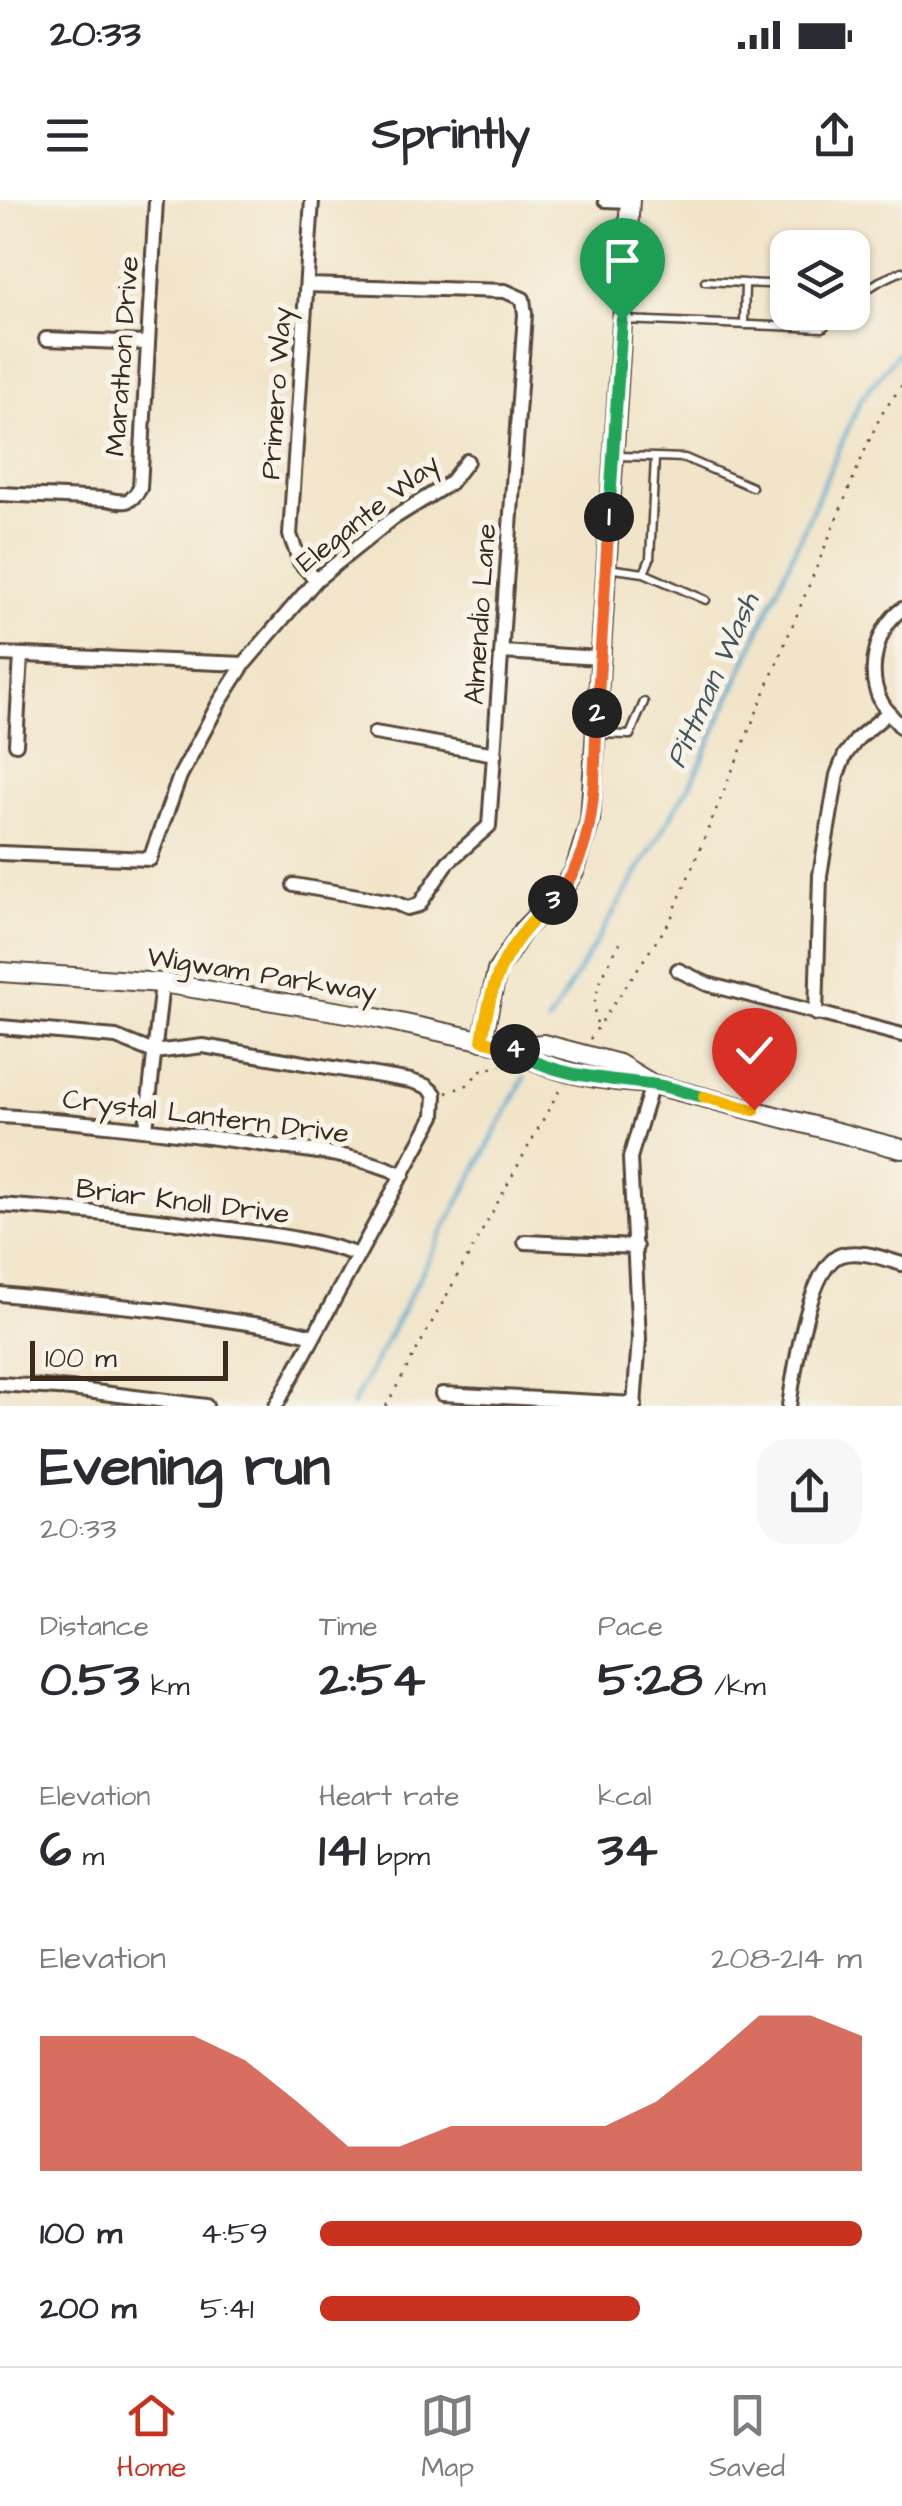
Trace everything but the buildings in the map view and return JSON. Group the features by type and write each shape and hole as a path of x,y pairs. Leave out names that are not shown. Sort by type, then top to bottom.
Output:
{"main road":[{"path":"482,1040 497,971 524,929 564,889 584,848 590,821 630,201"},
{"name":"Wigwam Parkway","path":"0,972 162,983 372,1017 513,1047 542,1044 619,1064 652,1084 902,1149"}],"street":[{"name":"Marathon Drive","path":"0,494 124,503 134,498 140,488 156,200"},
{"name":"Primero Way","path":"312,200 290,536 300,562 316,580"},
{"path":"605,200 630,201"},
{"name":"Almendio Lane","path":"294,884 407,908 419,905 448,862 489,826 526,314 523,299 505,292 307,286"},
{"path":"46,339 146,343"},
{"name":"Elegante Way","path":"0,854 150,859 180,776 244,664 316,580 392,519 450,483 467,461"},
{"path":"902,609 878,640 874,664 879,700 902,728"},
{"path":"502,652 600,658"},
{"path":"0,654 244,664"},
{"path":"16,744 21,655"},
{"path":"816,1014 820,874 837,775 858,738 889,712"},
{"path":"375,733 495,754"},
{"path":"678,970 708,984 902,1035"},
{"path":"146,1128 162,983"},
{"path":"0,1027 116,1036 154,1052 203,1046 257,1054 411,1081 426,1086 435,1096 434,1116 276,1406"},
{"path":"442,1394 635,1405 639,1339 630,1158 652,1084"},
{"name":"Crystal Lantern Drive","path":"0,1116 146,1128 371,1162 403,1174"},
{"name":"Briar Knoll Drive","path":"0,1205 247,1231 320,1244 358,1256"},
{"path":"525,1242 636,1247"},
{"path":"789,1406 804,1330 829,1262 843,1254 902,1264"},
{"path":"0,1294 180,1312 314,1336"},
{"path":"0,1384 206,1406"}],"lane":[{"path":"870,287 902,271"},
{"path":"705,282 770,284"},
{"path":"744,324 746,283"},
{"path":"622,320 770,325"},
{"path":"613,456 685,458 752,487"},
{"path":"644,573 650,559 655,457"},
{"path":"606,568 644,573 706,600"},
{"path":"596,734 630,735 644,702"}],"path":[{"path":"586,1046 670,921 881,414 902,384"},
{"path":"598,1025 593,1014 602,978 620,943"},
{"path":"435,1096 467,1085 481,1070 502,1066"},
{"path":"386,1406 563,1081"}],"waterway":[{"name":"Pittman Wash","path":"548,1023 696,774 861,399 902,348"},
{"name":"Pittman Wash","path":"352,1406 524,1078"}],"route":[{"path":"622,320 590,821 576,870 564,889 524,929 497,971 482,1040 513,1047 528,1060 614,1082 652,1084 754,1110"}]}
